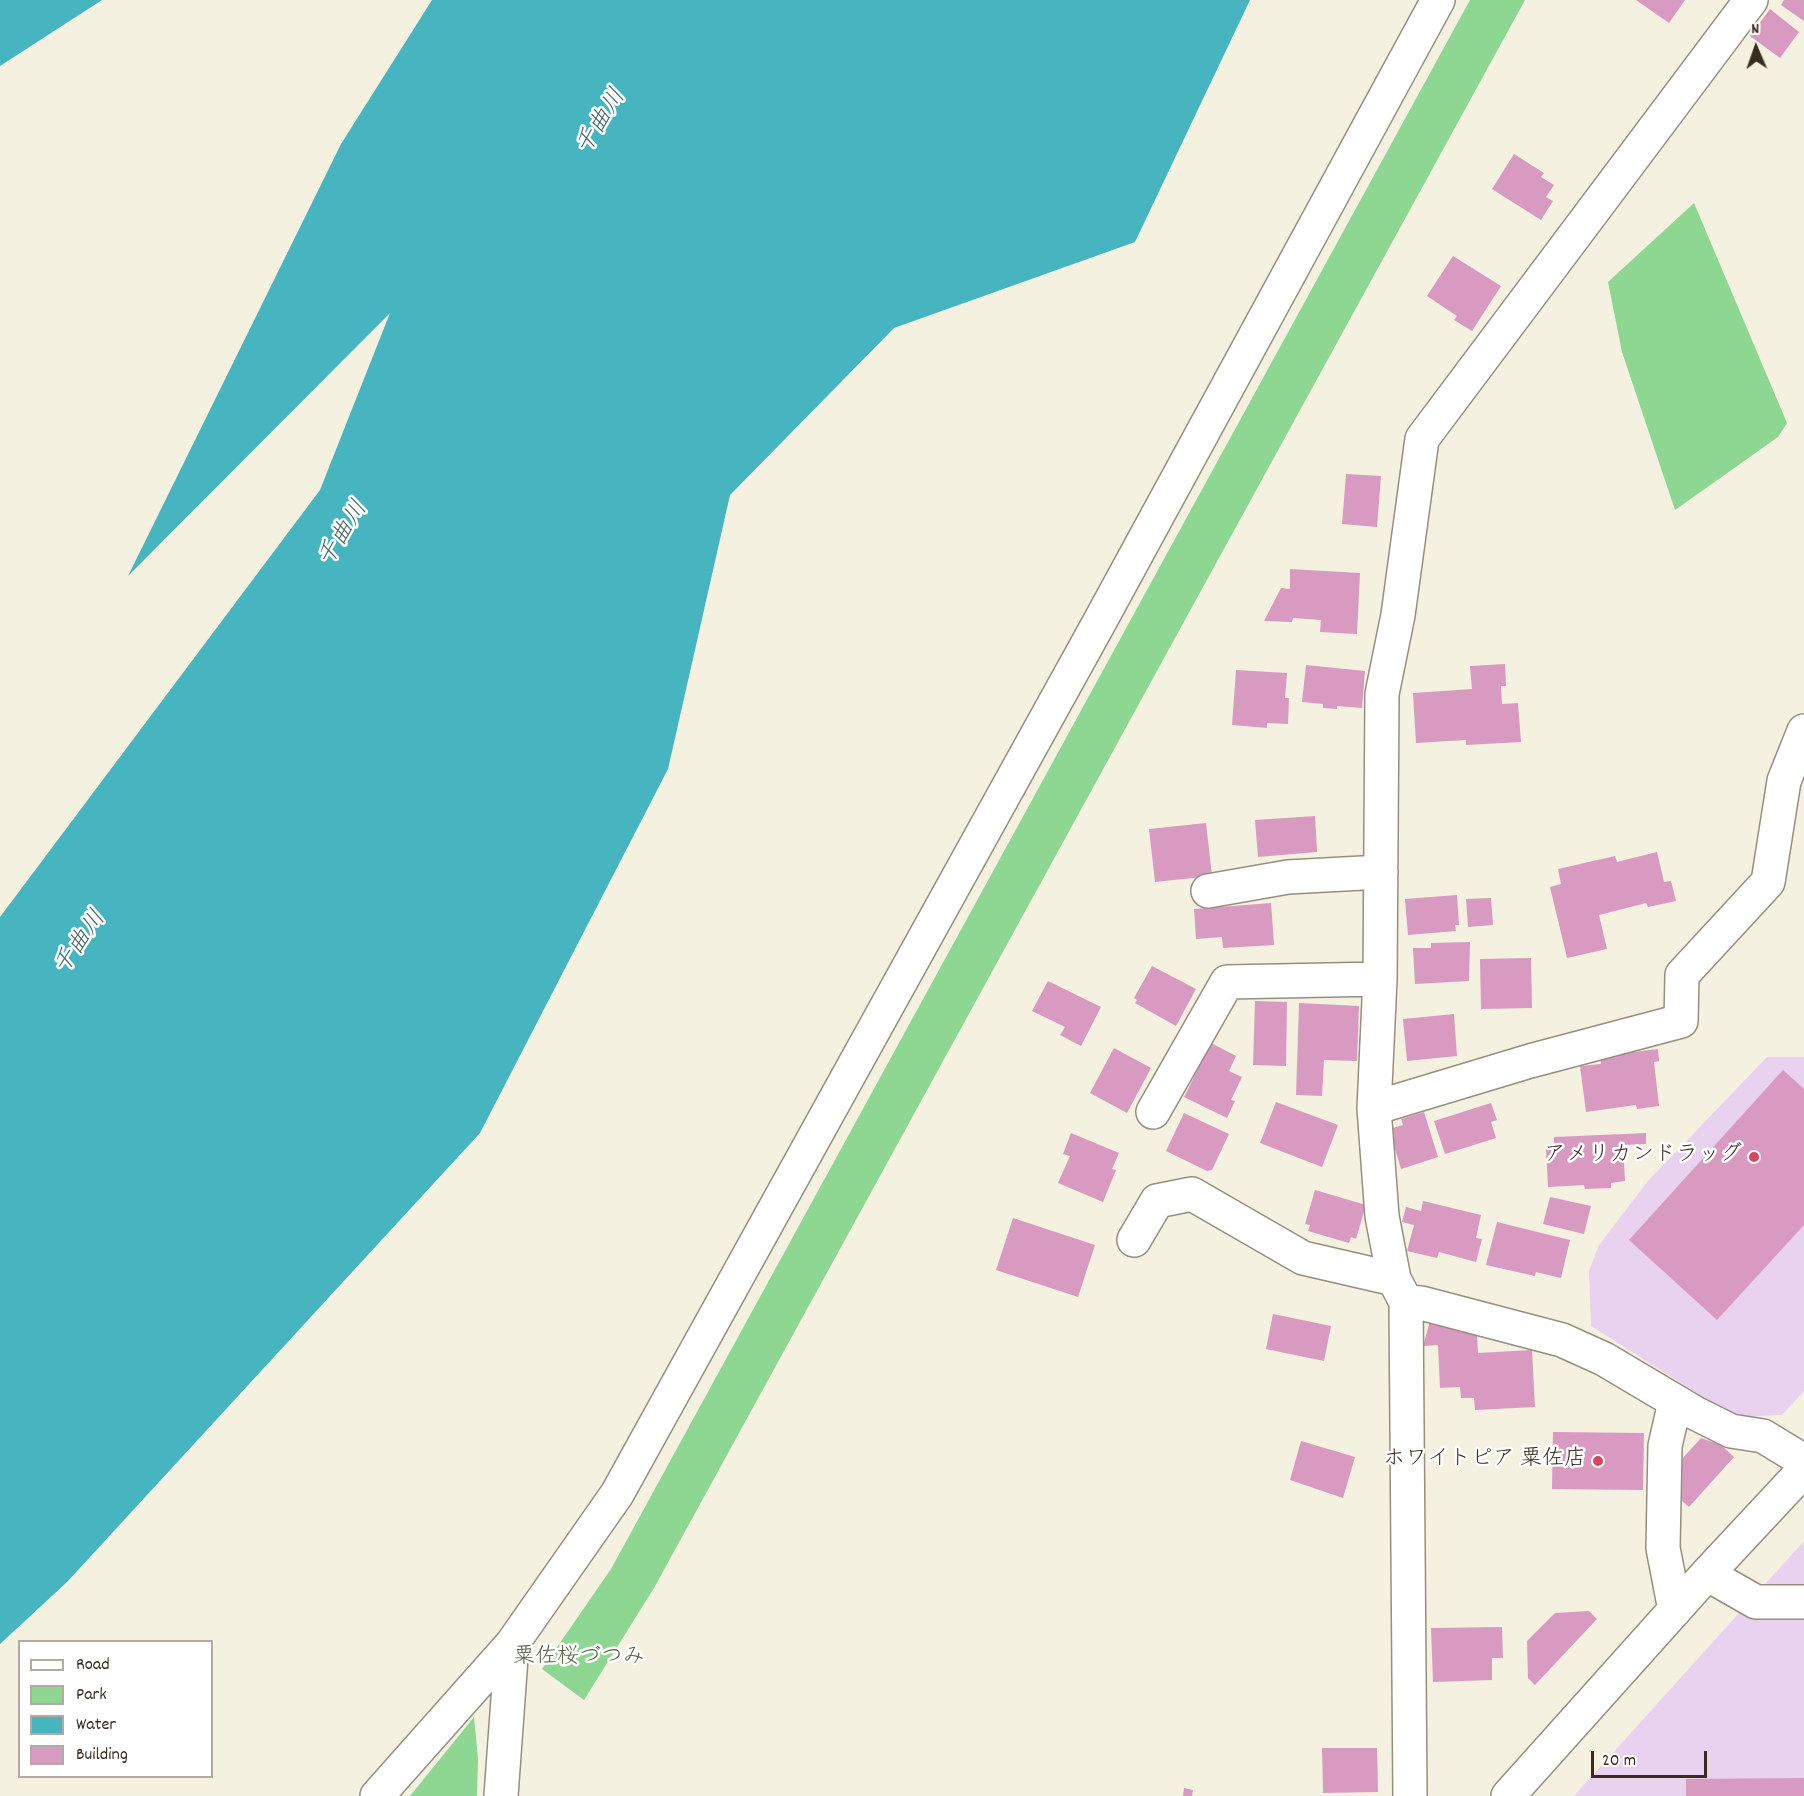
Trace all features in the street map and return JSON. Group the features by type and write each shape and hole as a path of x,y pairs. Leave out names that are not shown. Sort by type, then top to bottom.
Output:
{"street":[{"path":"377,1796 512,1644 617,1494 1099,623 1438,0"},
{"path":"1410,1796 1400,1291 1382,1216 1374,1108 1380,979 1382,694 1398,615 1422,439 1751,0"},
{"path":"1374,1108 1530,1061 1681,1021 1682,975 1768,882 1784,780 1804,731"},
{"path":"1208,891 1288,878 1381,872"},
{"path":"1154,1112 1227,982 1380,979"},
{"path":"1134,1240 1157,1201 1192,1194 1303,1257 1400,1291 1421,1303 1562,1340 1604,1359 1675,1402 1731,1431 1764,1436 1804,1461"},
{"path":"1675,1402 1665,1446 1663,1548 1675,1610"},
{"path":"1508,1796 1707,1574 1804,1470"},
{"path":"1707,1574 1756,1602 1804,1602"},
{"path":"501,1796 512,1644"}],"shaded area":[{"path":"1767,1057 1804,1057 1804,1391 1782,1415 1735,1417 1591,1326 1589,1271 1599,1245 1648,1181"},
{"path":"1804,1541 1804,1796 1574,1796"}],"green space":[{"name":"粟佐桜づつみ","path":"1470,0 1525,0 654,1588 584,1700 542,1669 611,1569"},
{"path":"1694,203 1787,423 1778,437 1675,510 1622,352 1608,282"},
{"path":"474,1717 478,1759 477,1796 410,1796"}],"water":[{"path":"0,0 102,0 0,66"},
{"name":"千曲川","path":"432,0 1250,0 1135,242 894,328 730,495 668,769 480,1133 67,1582 0,1644 0,917 320,490 390,313 128,576 341,144"}],"building":[{"path":"1636,0 1685,0 1669,23"},
{"path":"1784,0 1804,0 1804,21 1781,5"},
{"path":"1770,9 1799,32 1780,58 1750,36"},
{"path":"1514,154 1544,173 1541,177 1554,185 1546,197 1553,201 1541,220 1492,189"},
{"path":"1453,256 1501,286 1472,331 1454,320 1457,316 1427,296"},
{"path":"1346,474 1381,476 1377,527 1342,524"},
{"path":"1290,569 1360,573 1357,634 1320,632 1321,620 1293,618 1292,622 1264,621 1281,588 1290,589"},
{"path":"1505,664 1506,686 1501,686 1502,704 1518,703 1521,742 1466,745 1466,740 1416,743 1413,693 1472,689 1470,666"},
{"path":"1306,665 1365,671 1362,708 1337,706 1337,709 1323,708 1323,704 1302,702"},
{"path":"1236,670 1287,673 1285,698 1289,698 1288,724 1267,723 1267,728 1232,725"},
{"path":"1315,816 1317,852 1258,857 1255,820"},
{"path":"1206,823 1212,876 1155,882 1149,829"},
{"path":"1657,852 1664,882 1671,881 1676,901 1648,907 1646,903 1599,915 1607,949 1567,958 1550,887 1561,884 1558,869 1615,856 1617,862"},
{"path":"1457,895 1459,925 1455,925 1456,931 1408,935 1405,899"},
{"path":"1491,898 1493,925 1468,927 1466,899"},
{"path":"1271,903 1274,945 1223,948 1222,937 1196,939 1194,909"},
{"path":"1470,942 1469,981 1415,984 1413,948 1431,948 1431,943"},
{"path":"1531,958 1532,1008 1481,1009 1480,959"},
{"path":"1152,966 1196,989 1176,1026 1135,1003 1137,1000 1134,998"},
{"path":"1048,981 1101,1007 1081,1046 1060,1035 1065,1027 1032,1011"},
{"path":"1255,1001 1287,1002 1286,1066 1253,1065"},
{"path":"1299,1003 1359,1006 1357,1061 1324,1060 1322,1096 1296,1095"},
{"path":"1454,1014 1457,1056 1407,1061 1403,1019"},
{"path":"1211,1043 1236,1056 1229,1071 1242,1077 1231,1100 1235,1101 1227,1118 1184,1097"},
{"path":"1114,1048 1151,1068 1127,1113 1090,1093"},
{"path":"1658,1049 1659,1061 1654,1062 1659,1106 1637,1109 1636,1105 1586,1112 1580,1066 1601,1064 1600,1056"},
{"name":"アメリカンドラッグ","path":"1783,1070 1804,1089 1804,1225 1717,1320 1629,1240"},
{"path":"1276,1102 1338,1125 1322,1167 1260,1143"},
{"path":"1491,1103 1497,1120 1491,1122 1496,1138 1445,1154 1434,1121"},
{"path":"1424,1112 1438,1157 1401,1169 1389,1129 1403,1125 1401,1119"},
{"path":"1184,1113 1229,1134 1212,1170 1207,1171 1166,1151"},
{"path":"1071,1133 1119,1153 1112,1169 1116,1170 1103,1202 1058,1183 1070,1156 1063,1154"},
{"path":"1646,1133 1646,1144 1623,1145 1625,1181 1611,1183 1611,1188 1585,1189 1584,1185 1548,1187 1546,1148 1554,1147 1554,1137"},
{"path":"1315,1190 1366,1205 1356,1239 1351,1237 1349,1243 1308,1231 1310,1225 1305,1224"},
{"path":"1550,1197 1591,1206 1584,1234 1543,1224"},
{"path":"1423,1201 1481,1215 1476,1238 1482,1239 1476,1262 1439,1252 1437,1258 1407,1251 1414,1225 1402,1222 1406,1207 1421,1211"},
{"path":"1013,1218 1095,1245 1078,1297 996,1270"},
{"path":"1497,1222 1570,1240 1561,1278 1536,1272 1535,1276 1486,1265"},
{"path":"1273,1314 1331,1326 1324,1361 1266,1349"},
{"path":"1430,1321 1477,1334 1478,1353 1532,1350 1535,1407 1475,1410 1474,1398 1461,1398 1460,1387 1440,1388 1438,1345 1423,1346"},
{"name":"ホワイトピア 粟佐店","path":"1553,1432 1644,1433 1643,1490 1552,1489"},
{"path":"1701,1438 1721,1445 1734,1457 1689,1507 1682,1501 1682,1459"},
{"path":"1301,1441 1355,1457 1343,1498 1290,1480"},
{"path":"1589,1611 1597,1619 1535,1685 1528,1678 1527,1641 1555,1613"},
{"path":"1502,1627 1503,1658 1492,1658 1492,1680 1433,1682 1431,1628"},
{"path":"1322,1748 1377,1748 1378,1792 1323,1793"},
{"path":"1804,1778 1804,1796 1686,1796 1686,1779"},
{"path":"1184,1788 1193,1790 1192,1796 1183,1796"}],"place":[{"name":"アメリカンドラッグ","path":"1754,1157"},
{"name":"ホワイトピア 粟佐店","path":"1598,1461"}]}
